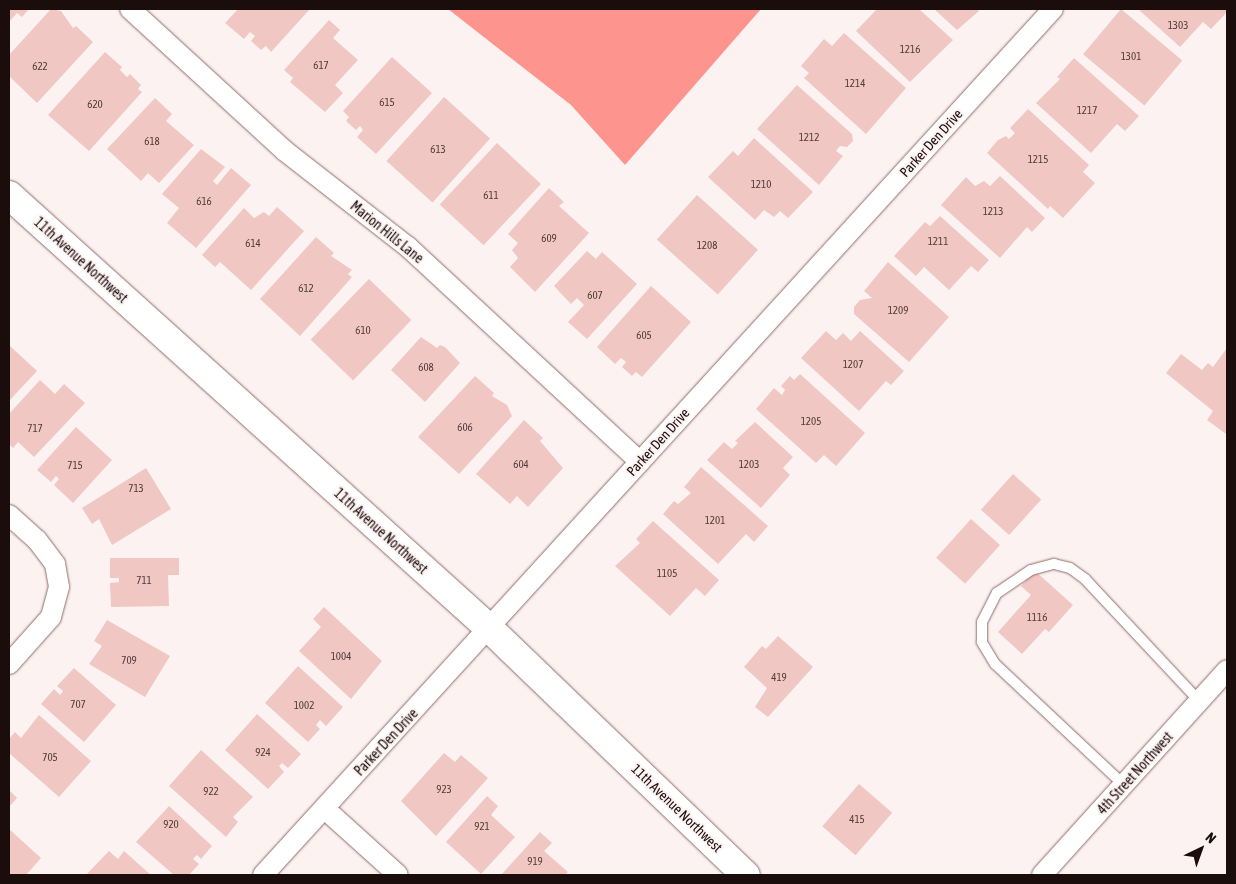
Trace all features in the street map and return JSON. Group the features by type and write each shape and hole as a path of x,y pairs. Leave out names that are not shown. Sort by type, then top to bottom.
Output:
{"street":[{"name":"Marion Hills Lane","path":"130,9 284,151 408,247 640,462"},
{"name":"Parker Den Drive","path":"263,875 490,630 640,462 1053,9"},
{"name":"11th Avenue Northwest","path":"9,195 490,630 746,875"},
{"path":"9,515 37,540 54,564 59,587 52,617 9,664"},
{"name":"4th Street Northwest","path":"1042,875 1227,670"},
{"path":"325,809 398,875"}],"lane":[{"path":"1124,785 995,664 982,642 982,622 997,593 1031,570 1054,564 1070,568 1086,579 1199,701"}],"shaded area":[{"path":"448,9 761,9 625,165 571,105"}],"building":[{"path":"9,9 29,9 22,17 17,13 9,22"},
{"path":"51,9 61,11 73,28 76,26 93,42 37,103 9,76 9,55"},
{"path":"238,9 310,9 271,52 266,46 261,50 251,41 255,36 250,32 244,39 225,23"},
{"path":"877,9 919,9 953,40 910,82 856,31"},
{"path":"934,9 978,9 979,11 957,30"},
{"path":"1121,9 1182,60 1144,106 1083,54"},
{"path":"1138,9 1227,9 1227,12 1211,29 1203,22 1180,47"},
{"path":"329,20 340,30 333,38 358,60 335,85 343,93 325,112 290,82 293,78 284,70"},
{"path":"844,33 906,88 866,134 804,78 809,73 801,66 824,39 832,46"},
{"path":"105,52 122,67 120,70 127,77 130,74 141,85 138,89 142,92 89,151 48,115"},
{"path":"392,57 432,93 376,154 357,137 363,130 360,126 356,130 346,121 349,117 343,111"},
{"path":"1074,58 1139,116 1125,131 1117,124 1091,153 1036,103 1060,79 1057,77"},
{"path":"797,85 852,134 853,141 847,147 840,146 836,151 843,156 819,185 757,129"},
{"path":"444,97 490,138 433,202 386,161"},
{"path":"155,98 172,114 166,121 194,145 159,183 148,173 141,181 107,149"},
{"path":"1028,109 1089,165 1083,172 1095,183 1063,218 1050,206 1048,209 987,153 998,140 1006,136 1009,139 1015,133 1010,128"},
{"path":"754,138 813,192 788,218 780,211 774,217 764,210 755,220 708,177 733,151 738,156"},
{"path":"497,143 541,184 484,245 440,204"},
{"path":"201,149 225,167 213,181 217,185 231,168 251,185 196,248 167,223 179,208 162,194"},
{"path":"1000,176 1045,218 1032,232 1027,227 1000,258 941,205 966,177 975,186 984,181 990,186"},
{"path":"549,188 564,202 559,206 589,233 535,292 510,267 518,258 512,250 518,243 508,234"},
{"path":"697,195 758,250 718,294 657,240"},
{"path":"277,207 304,231 251,290 220,262 215,267 202,255 244,208 254,218 264,212 269,216"},
{"path":"940,216 989,260 978,272 971,266 949,290 924,267 916,276 894,256 925,222 930,226"},
{"path":"316,237 334,253 331,256 352,270 348,274 352,277 300,336 260,299"},
{"path":"587,251 596,259 602,252 637,284 587,339 568,322 584,305 577,298 571,304 554,286"},
{"path":"888,262 949,317 909,362 854,314 854,307 860,300 872,298 864,291"},
{"path":"369,279 411,320 353,380 311,339"},
{"path":"651,286 691,322 642,377 636,372 632,376 622,367 626,362 621,358 615,364 597,347"},
{"path":"826,331 836,340 843,333 851,341 860,331 904,371 891,385 886,381 859,411 801,358"},
{"path":"421,337 437,348 440,345 445,347 460,363 425,402 391,370"},
{"path":"9,345 37,371 9,401"},
{"path":"1227,348 1226,434 1207,420 1213,411 1166,373 1181,354 1202,370 1208,363 1213,367"},
{"path":"800,374 865,433 836,466 824,455 816,463 756,409 774,388 782,395 785,390 781,386 790,376 794,380"},
{"path":"475,376 494,393 492,396 507,405 512,416 459,474 418,437"},
{"path":"40,380 55,394 64,384 85,403 34,457 18,442 13,448 9,444 9,414"},
{"path":"524,420 543,438 540,441 563,468 528,507 517,496 510,504 476,474"},
{"path":"755,422 793,457 783,468 790,475 761,508 707,460 724,442 732,449 738,443 735,441"},
{"path":"76,427 112,460 73,503 54,485 59,479 56,476 51,482 37,470"},
{"path":"701,467 768,526 754,542 746,534 718,564 663,514 674,501 678,504 691,493 684,487"},
{"path":"146,468 171,509 112,545 99,519 92,524 82,508"},
{"path":"1013,474 1041,499 1009,535 981,510"},
{"path":"971,519 1000,545 965,584 936,558"},
{"path":"653,521 719,580 705,596 696,588 670,616 615,566 640,543 636,539"},
{"path":"110,558 179,558 179,575 168,575 169,606 111,607 110,583 119,582 119,578 110,578"},
{"path":"1035,571 1073,605 1049,632 1045,629 1022,654 998,632 1031,595 1021,586"},
{"path":"324,607 382,661 351,699 299,651 321,627 313,619"},
{"path":"107,620 170,656 145,697 89,664 102,646 94,641"},
{"path":"778,636 813,667 768,717 755,707 767,688 744,667 762,646 766,649"},
{"path":"298,666 343,707 326,726 320,720 316,725 320,729 308,742 265,703"},
{"path":"74,668 116,705 84,742 41,704 54,689 60,695 63,691 57,686"},
{"path":"257,714 301,754 288,768 282,763 279,766 284,772 268,789 225,750"},
{"path":"39,715 91,761 59,797 9,753 9,739 15,732 21,738"},
{"path":"201,750 253,797 233,817 238,822 226,837 169,786"},
{"path":"444,753 455,762 461,755 488,778 436,836 401,801"},
{"path":"859,784 892,813 855,855 822,826"},
{"path":"9,790 17,798 9,807"},
{"path":"487,796 498,806 491,815 515,837 481,874 446,842"},
{"path":"169,806 212,846 201,859 197,855 193,859 199,864 189,875 174,875 136,842"},
{"path":"9,829 41,858 26,875 9,875"},
{"path":"540,832 552,843 544,851 568,872 565,875 501,875"},
{"path":"109,851 118,859 124,851 151,875 86,875"}]}
